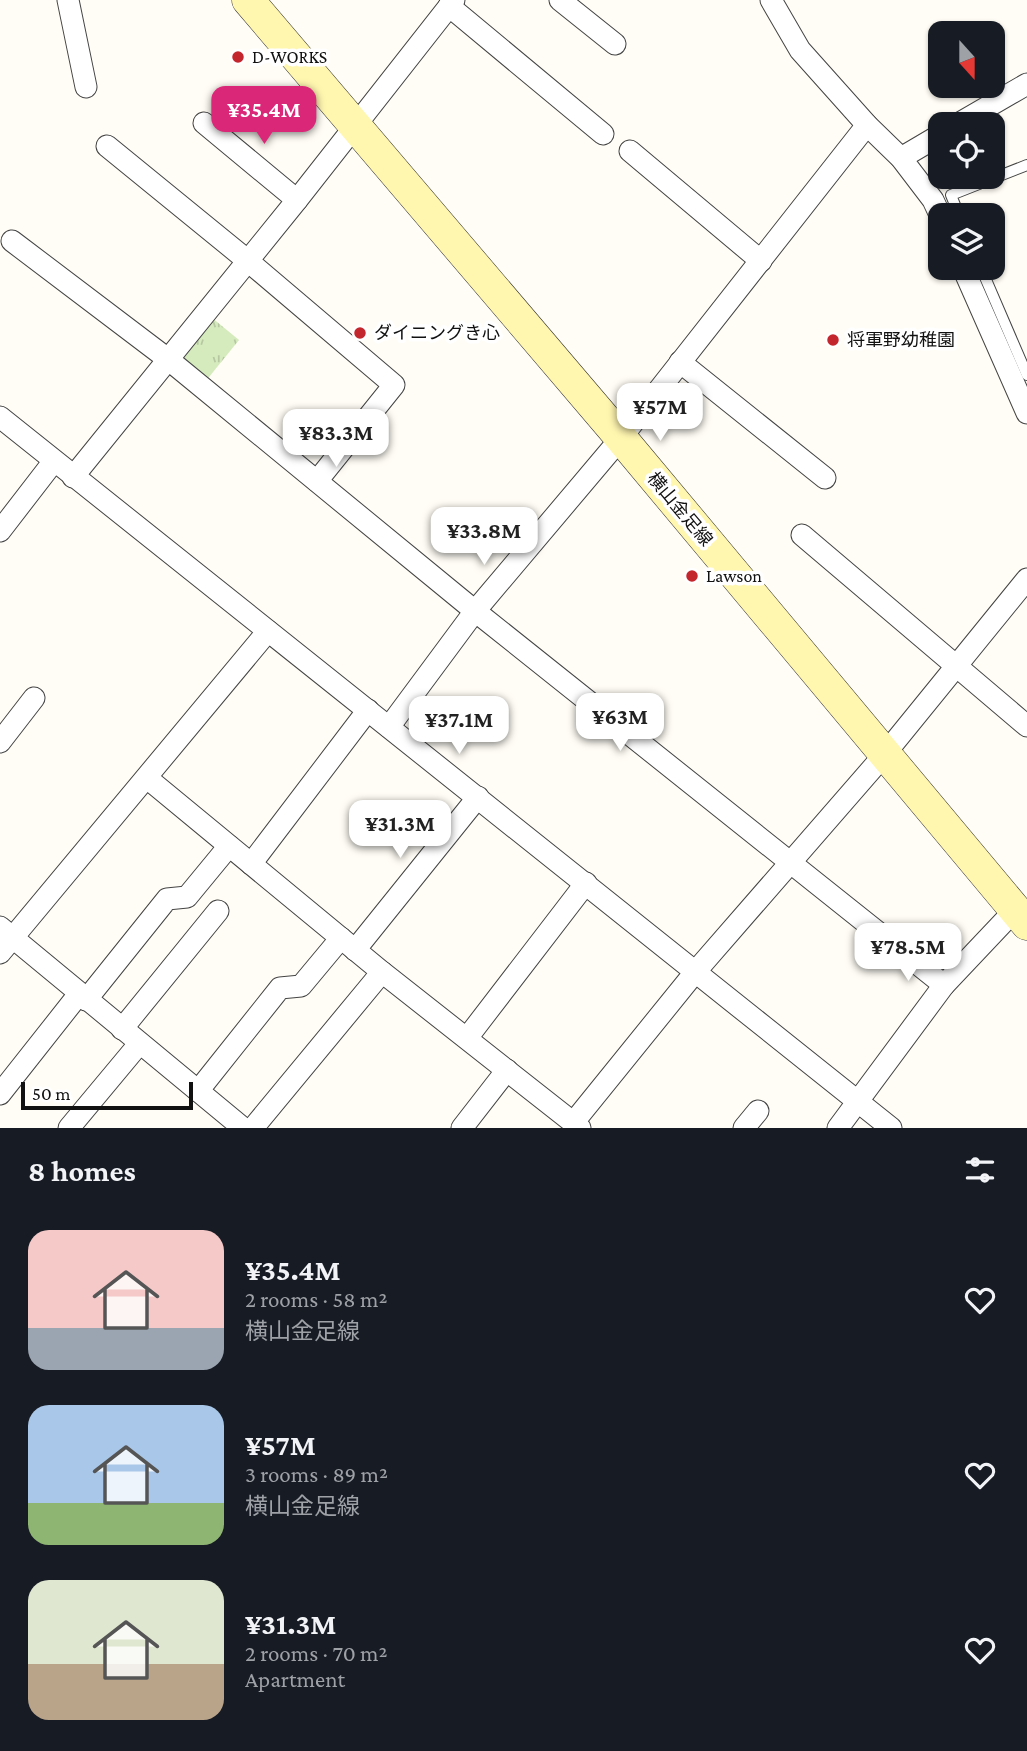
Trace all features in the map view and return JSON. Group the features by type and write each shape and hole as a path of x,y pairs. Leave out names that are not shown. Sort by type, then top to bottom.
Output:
{"street":[{"path":"68,0 86,87"},
{"name":"横山金足線","path":"248,0 621,438 1021,917"},
{"path":"560,0 615,44"},
{"path":"771,0 800,50 866,125 901,158 934,203"},
{"path":"73,477 452,3 603,134"},
{"path":"979,112 1027,84"},
{"path":"204,124 297,200"},
{"path":"389,727 475,611 621,438 866,125"},
{"path":"901,158 928,142"},
{"path":"107,146 394,385 317,481"},
{"path":"630,151 761,261"},
{"path":"12,242 169,360 475,611 944,985"},
{"path":"968,280 1027,413"},
{"path":"680,362 825,478"},
{"path":"0,418 891,1128"},
{"path":"0,531 54,461"},
{"path":"802,535 1027,726"},
{"path":"147,778 382,972 576,1125 696,971 884,755 1027,579"},
{"path":"243,1128 216,1120 198,1091 83,997 4,939 147,778 268,631"},
{"path":"0,742 34,698"},
{"path":"251,864 368,710"},
{"path":"198,1091 280,988 301,986 348,944 478,797"},
{"path":"0,1094 167,899 187,897 229,846"},
{"path":"467,1038 586,883"},
{"path":"122,1029 218,911"},
{"path":"838,1128 944,985 1021,917"},
{"path":"253,1128 382,972"},
{"path":"69,1128 139,1044"},
{"path":"462,1128 507,1070"},
{"path":"744,1128 758,1111"}],"lane":[{"path":"954,203 951,195 1027,165"},
{"path":"986,280 1027,375"}],"green space":[{"path":"211,317 239,340 205,382 185,365 184,349"}],"place":[{"name":"D-WORKS","path":"238,57"},
{"name":"ダイニングき心","path":"360,333"},
{"name":"将軍野幼稚園","path":"833,340"},
{"name":"Lawson","path":"692,576"}]}
